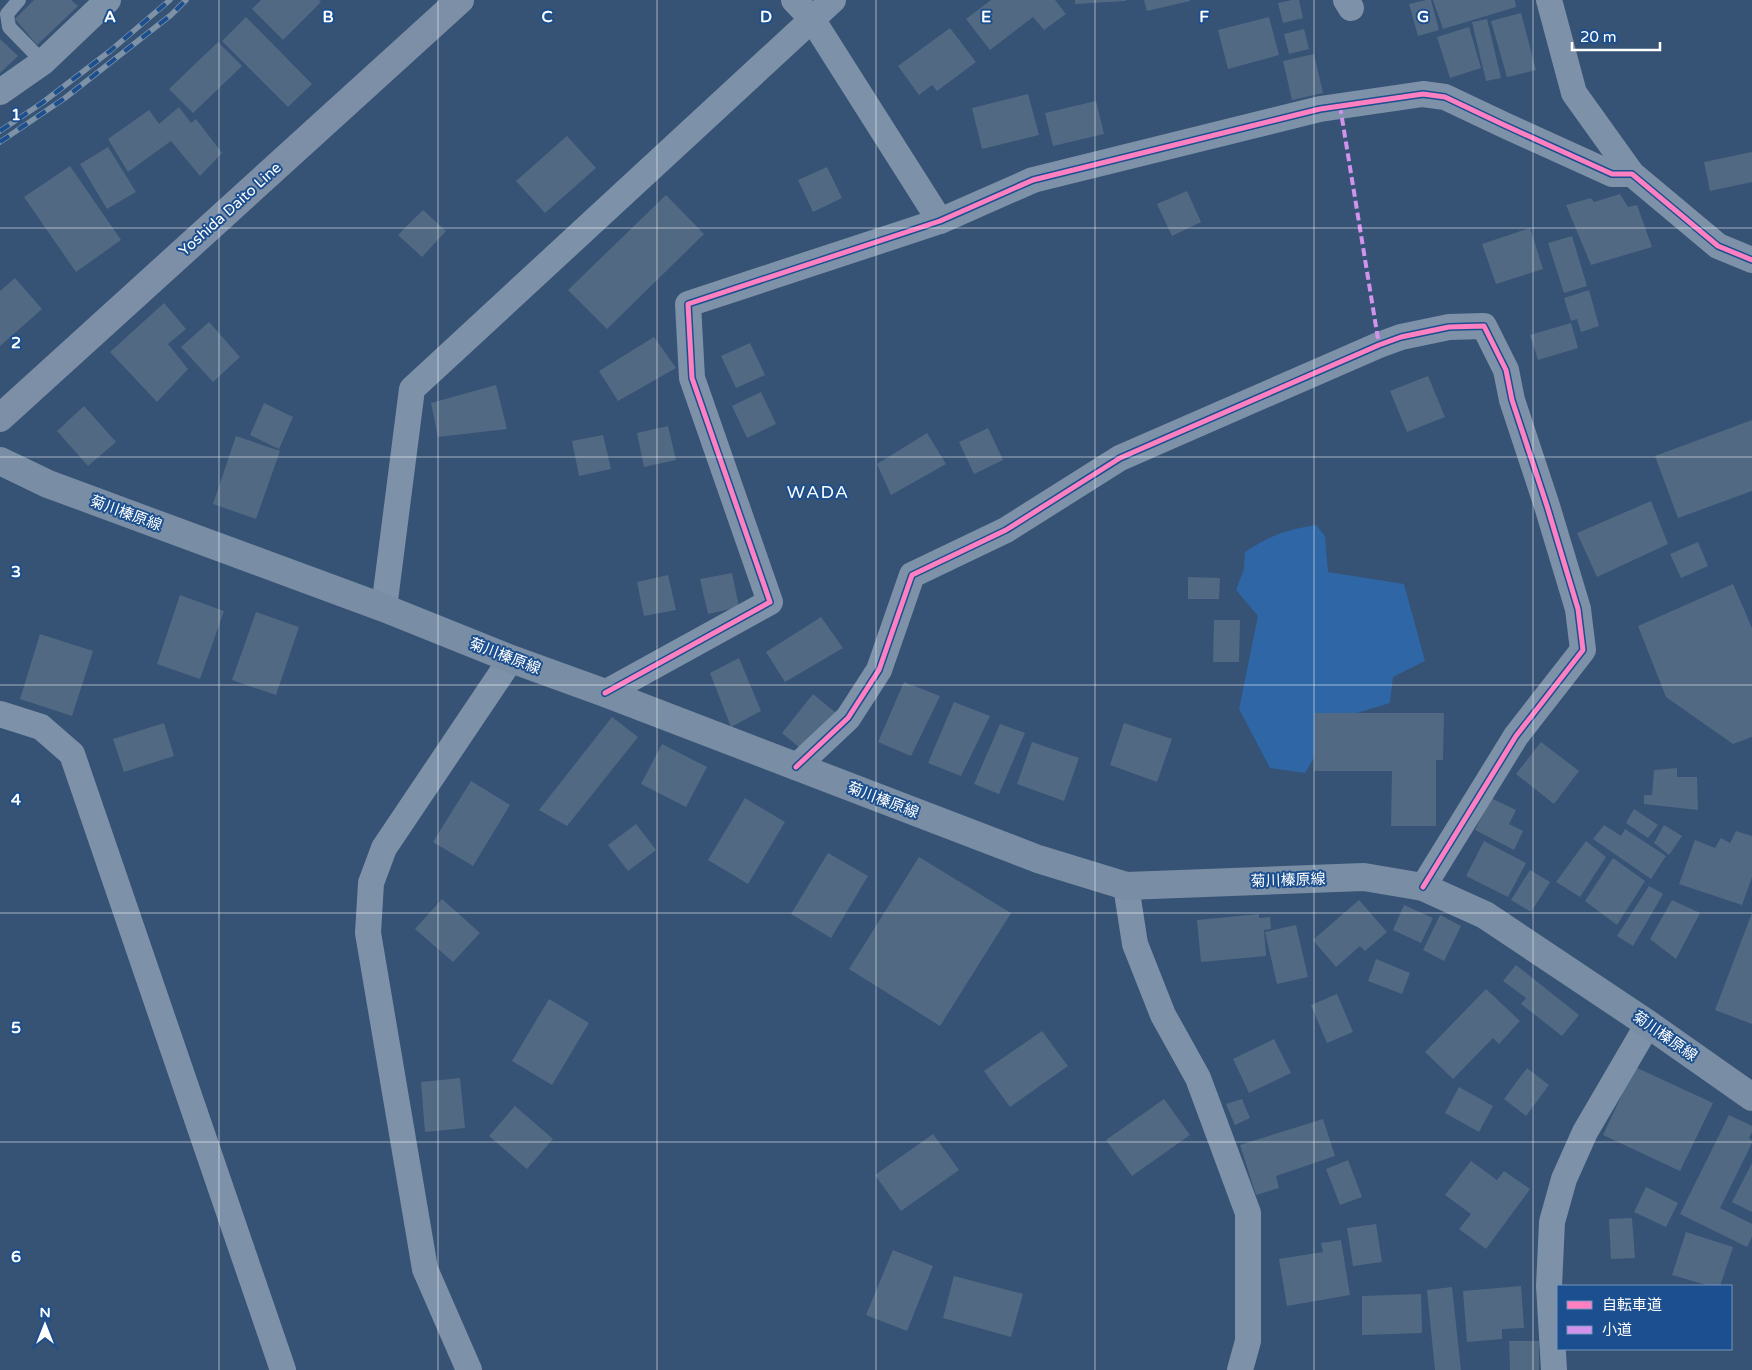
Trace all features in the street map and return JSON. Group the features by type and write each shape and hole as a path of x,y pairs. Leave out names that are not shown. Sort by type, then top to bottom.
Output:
{"main road":[{"name":"Yoshida Daito Line","path":"0,418 460,0"},
{"name":"菊川榛原線","path":"0,461 48,484 384,608 511,659 605,693 1038,859 1126,886 1364,877 1423,887 1485,915 1648,1024 1752,1097"}],"street":[{"path":"0,92 43,62 108,0"},
{"path":"794,0 812,18 940,221"},
{"path":"384,608 412,389 812,18 834,0"},
{"path":"1549,0 1574,93 1632,174 1718,246 1752,260"},
{"path":"605,693 770,602 692,378 688,304 940,221 1033,180 1320,109 1423,94 1445,97 1612,174 1632,174"},
{"path":"796,767 848,718 879,670 912,575 1006,530 1120,458 1379,345 1401,337 1449,327 1484,326 1506,370 1512,400 1578,609 1583,650 1516,736 1423,887"},
{"path":"469,1370 425,1269 368,933 370,891 371,883 384,848 511,659"},
{"path":"0,714 42,727 72,754 283,1370"},
{"path":"1126,886 1135,944 1163,1016 1198,1078 1248,1213 1248,1341 1240,1370"},
{"path":"1554,1370 1549,1286 1552,1222 1564,1179 1585,1132 1648,1024"}],"lane":[{"path":"19,0 7,14 9,27 43,62"}],"shaded area":[{"path":"1316,525 1325,536 1328,572 1404,584 1425,661 1393,677 1390,703 1337,719 1305,773 1270,768 1239,709 1258,616 1236,590 1244,569 1245,552 1279,534"}],"building":[{"path":"34,0 71,0 78,6 37,45 15,19"},
{"path":"261,0 319,0 321,2 283,40 252,9"},
{"path":"991,0 1055,0 1066,14 1044,30 1033,17 990,50 966,19"},
{"path":"1075,0 1126,0 1126,1 1075,4"},
{"path":"1144,0 1190,0 1190,1 1147,11"},
{"path":"1299,0 1303,18 1283,23 1278,3"},
{"path":"1431,0 1439,30 1418,36 1409,4"},
{"path":"1433,0 1515,0 1516,7 1443,29"},
{"path":"1521,13 1536,70 1507,77 1491,21"},
{"path":"246,17 312,84 288,107 222,41"},
{"path":"1269,17 1279,55 1228,69 1218,30"},
{"path":"1487,19 1501,78 1486,81 1472,22"},
{"path":"1469,27 1481,68 1450,78 1437,37"},
{"path":"950,28 976,62 937,91 932,85 919,95 898,66"},
{"path":"1304,29 1309,49 1289,54 1284,34"},
{"path":"0,39 18,56 0,73"},
{"path":"218,42 242,66 193,113 169,89"},
{"path":"1314,54 1323,93 1292,100 1283,61"},
{"path":"1028,94 1039,135 982,149 972,108"},
{"path":"1096,101 1104,134 1053,146 1045,113"},
{"path":"179,107 191,123 196,119 222,153 200,176 171,141 128,172 108,139 149,110 159,124"},
{"path":"567,136 596,168 545,213 516,181"},
{"path":"108,147 136,192 107,209 80,164"},
{"path":"1752,152 1752,182 1710,191 1704,162"},
{"path":"70,166 121,240 76,272 24,197"},
{"path":"827,167 842,198 813,212 798,180"},
{"path":"1187,191 1201,222 1172,236 1157,204"},
{"path":"1620,194 1628,207 1637,205 1652,247 1591,265 1566,205 1591,198 1594,202"},
{"path":"666,195 704,234 607,329 568,290"},
{"path":"423,210 446,231 422,257 398,235"},
{"path":"1530,228 1543,269 1496,284 1482,244"},
{"path":"1572,236 1587,286 1564,293 1548,243"},
{"path":"15,278 42,309 0,346 0,291"},
{"path":"1589,290 1599,326 1581,332 1577,319 1571,321 1564,298"},
{"path":"164,303 186,329 168,344 188,369 157,402 110,352"},
{"path":"209,322 240,357 213,382 181,347"},
{"path":"1571,323 1578,348 1538,360 1530,335"},
{"path":"654,337 676,368 618,401 599,371"},
{"path":"750,343 765,375 736,388 721,356"},
{"path":"1428,376 1445,417 1407,432 1390,391"},
{"path":"496,385 507,429 438,437 431,403"},
{"path":"761,392 776,424 747,438 732,406"},
{"path":"264,403 293,417 279,449 250,435"},
{"path":"84,406 116,442 88,466 57,431"},
{"path":"1752,420 1752,491 1678,518 1655,456"},
{"path":"668,426 676,460 644,467 637,433"},
{"path":"988,428 1003,460 974,474 959,442"},
{"path":"927,433 946,464 891,495 877,464"},
{"path":"603,435 611,469 579,476 572,441"},
{"path":"236,436 280,451 256,519 213,504"},
{"path":"1651,501 1668,544 1597,577 1577,533"},
{"path":"1698,542 1708,566 1681,578 1670,554"},
{"path":"732,573 739,607 708,614 700,579"},
{"path":"668,575 676,610 644,616 637,582"},
{"path":"1188,577 1220,578 1219,599 1188,599"},
{"path":"1733,584 1752,628 1752,737 1733,744 1666,697 1638,626"},
{"path":"180,595 224,611 200,679 157,664"},
{"path":"256,612 299,627 276,695 232,680"},
{"path":"821,617 843,648 785,682 766,652"},
{"path":"1214,620 1240,620 1239,662 1213,662"},
{"path":"40,634 93,651 72,716 20,699"},
{"path":"739,658 761,711 731,727 710,673"},
{"path":"904,682 940,696 911,756 878,742"},
{"path":"813,694 836,713 807,754 782,733"},
{"path":"954,702 990,716 961,776 928,763"},
{"path":"1314,713 1444,713 1443,760 1436,760 1436,826 1391,826 1392,771 1314,771"},
{"path":"612,717 638,737 567,826 539,810"},
{"path":"164,723 174,756 124,772 113,739"},
{"path":"1124,723 1172,739 1157,782 1110,765"},
{"path":"1000,724 1025,733 999,794 974,784"},
{"path":"1032,742 1079,758 1064,801 1017,784"},
{"path":"1541,742 1579,771 1554,804 1516,774"},
{"path":"662,744 707,767 686,807 641,784"},
{"path":"1677,768 1677,777 1697,777 1698,810 1644,804 1644,795 1652,795 1654,770"},
{"path":"471,781 510,805 473,866 433,842"},
{"path":"745,798 785,822 748,884 708,860"},
{"path":"1491,798 1516,810 1509,824 1523,831 1514,850 1475,830"},
{"path":"1634,809 1658,825 1648,838 1626,823"},
{"path":"636,824 656,850 628,871 608,845"},
{"path":"1604,825 1621,836 1625,829 1666,856 1651,879 1593,839"},
{"path":"1664,825 1682,836 1669,855 1654,843"},
{"path":"1736,831 1752,836 1752,877 1742,905 1679,884 1695,840 1715,848 1721,838 1730,843"},
{"path":"1484,841 1526,863 1508,897 1466,876"},
{"path":"1586,841 1606,857 1580,897 1556,882"},
{"path":"828,853 868,876 831,938 791,914"},
{"path":"919,857 1011,913 940,1026 849,969"},
{"path":"1613,858 1645,881 1617,925 1585,901"},
{"path":"1530,870 1550,882 1531,912 1511,900"},
{"path":"1649,886 1663,894 1633,946 1617,936"},
{"path":"442,899 480,933 453,962 415,929"},
{"path":"1359,900 1387,932 1365,951 1360,946 1336,967 1313,940"},
{"path":"1672,900 1700,913 1676,959 1650,939"},
{"path":"1404,905 1433,918 1421,943 1393,930"},
{"path":"1752,913 1752,1024 1715,1010"},
{"path":"1259,914 1259,918 1270,917 1271,929 1264,930 1266,956 1201,962 1197,920"},
{"path":"1440,915 1461,926 1444,961 1423,950"},
{"path":"1296,925 1308,977 1277,984 1265,932"},
{"path":"1376,959 1410,973 1402,994 1368,981"},
{"path":"1516,965 1579,1015 1562,1036 1521,1004 1526,998 1503,981"},
{"path":"1486,989 1520,1021 1499,1044 1493,1038 1453,1079 1425,1052"},
{"path":"1337,994 1353,1032 1327,1043 1311,1005"},
{"path":"549,999 589,1023 552,1085 512,1061"},
{"path":"1042,1031 1068,1066 1010,1107 984,1071"},
{"path":"1274,1039 1291,1073 1249,1093 1233,1059"},
{"path":"1635,1067 1713,1103 1680,1171 1603,1135"},
{"path":"1527,1068 1549,1085 1526,1116 1504,1099"},
{"path":"460,1078 465,1128 425,1132 421,1082"},
{"path":"1459,1087 1493,1106 1479,1132 1445,1113"},
{"path":"1164,1099 1190,1135 1132,1176 1106,1140"},
{"path":"1242,1099 1250,1118 1235,1125 1226,1104"},
{"path":"515,1106 553,1139 527,1169 489,1136"},
{"path":"1729,1115 1752,1126 1749,1138 1752,1140 1752,1143 1720,1208 1752,1224 1752,1237 1747,1247 1680,1214"},
{"path":"1323,1119 1335,1156 1276,1176 1279,1188 1256,1195 1240,1145"},
{"path":"933,1134 959,1170 901,1211 875,1175"},
{"path":"1348,1160 1362,1197 1340,1205 1326,1169"},
{"path":"1471,1161 1497,1180 1504,1171 1530,1189 1486,1249 1459,1229 1471,1214 1445,1195"},
{"path":"1752,1163 1752,1212 1732,1202"},
{"path":"1646,1187 1678,1203 1666,1227 1634,1212"},
{"path":"1632,1218 1635,1258 1611,1259 1609,1219"},
{"path":"1376,1224 1382,1262 1353,1266 1347,1228"},
{"path":"1686,1232 1733,1247 1720,1285 1707,1285 1672,1275"},
{"path":"1341,1240 1350,1295 1287,1306 1279,1259 1323,1252 1321,1243"},
{"path":"893,1250 933,1266 907,1331 866,1315"},
{"path":"954,1276 1023,1294 1011,1337 943,1318"},
{"path":"1521,1286 1524,1328 1502,1329 1502,1339 1467,1342 1463,1291"},
{"path":"1452,1287 1461,1370 1435,1370 1427,1290"},
{"path":"1421,1294 1422,1333 1362,1335 1362,1296"},
{"path":"1509,1341 1539,1341 1539,1370 1510,1370"}],"railway":[{"path":"0,131 42,103 110,51 170,0"},
{"path":"0,142 65,98 171,15 186,0"}],"marked path":[{"path":"1340,106 1379,345"}],"cycle path":[{"path":"605,693 770,602 692,378 688,304 940,221 1033,180 1320,109 1423,94 1445,97 1612,174 1632,174 1718,246 1752,260"},
{"path":"796,767 848,718 879,670 912,575 1006,530 1120,458 1379,345 1401,337 1449,327 1484,326 1506,370 1512,400 1578,609 1583,650 1516,736 1423,887"}],"district":[{"name":"WADA","path":"818,492"}]}
